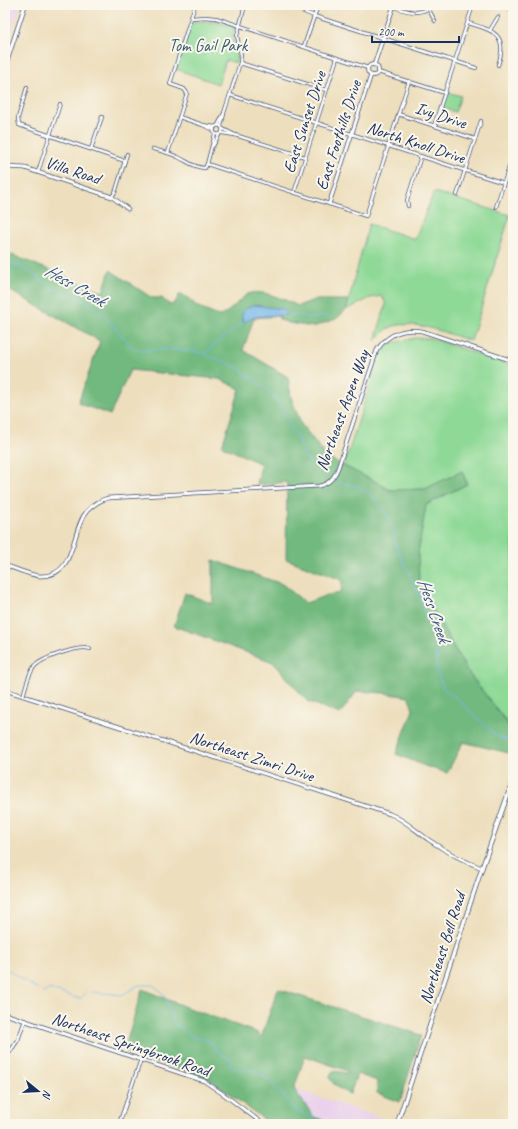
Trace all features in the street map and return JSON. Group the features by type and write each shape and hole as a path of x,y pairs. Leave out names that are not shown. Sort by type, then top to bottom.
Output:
{"main road":[{"path":"5,67 25,5"},
{"path":"510,5 513,12"},
{"name":"Northeast Bell Road","path":"397,1124 482,868 513,780"}],"street":[{"path":"168,153 187,93 184,89 170,84 195,5"},
{"path":"214,129 220,126 240,62 241,55 237,36 245,5"},
{"path":"287,5 314,16 476,68"},
{"path":"304,46 318,5"},
{"path":"388,5 414,12 429,10 435,5"},
{"path":"434,126 473,5"},
{"name":"East Foothills Drive","path":"374,64 393,6"},
{"path":"429,10 435,21"},
{"path":"490,30 498,17"},
{"path":"190,18 216,18 368,68"},
{"path":"468,23 495,33 500,42 502,53 498,65"},
{"name":"East Sunset Drive","path":"294,192 337,58"},
{"path":"240,62 326,90"},
{"path":"368,68 371,64 374,64 378,68 378,72"},
{"path":"368,68 368,73 371,75 378,72 445,93"},
{"name":"East Foothills Drive","path":"329,204 371,75"},
{"path":"208,164 366,216 409,81"},
{"path":"27,87 18,118 18,122 23,127 125,160"},
{"name":"North Knoll Drive","path":"230,95 504,183"},
{"path":"38,173 60,104"},
{"name":"Ivy Drive","path":"398,114 476,139"},
{"path":"91,149 102,116"},
{"path":"179,117 214,129 217,134"},
{"path":"458,195 481,122"},
{"path":"220,126 223,131 305,157"},
{"path":"153,149 179,157 189,164 205,168 208,164 217,134 223,131"},
{"path":"112,197 116,190 127,154"},
{"path":"496,207 513,155"},
{"path":"408,206 407,200 421,156"},
{"name":"Villa Road","path":"5,167 18,167 112,197 128,209"},
{"name":"Northeast Aspen Way","path":"5,565 35,575 48,575 62,568 69,557 87,510 102,500 115,497 319,486 328,482 333,478 338,468 377,350 389,337 402,330 422,331 513,361"},
{"path":"23,696 30,676 37,663 82,647 90,649"},
{"name":"Northeast Zimri Drive","path":"5,690 390,814 404,821 436,845 482,868"},
{"name":"Northeast Springbrook Road","path":"5,1014 208,1083 263,1124"},
{"path":"5,1059 18,1040 25,1020"},
{"path":"119,1124 141,1059"}],"shaded area":[{"path":"5,5 20,5 5,53"},
{"path":"294,1089 394,1122 394,1124 335,1124 314,1117"}],"green space":[{"name":"Tom Gail Park","path":"201,21 216,22 234,27 233,37 237,56 236,63 226,60 218,84 176,69 190,24"},
{"path":"447,92 461,96 455,112 442,108"},
{"path":"434,192 510,215 471,341 430,328 398,325 383,332 375,341 386,304 382,296 370,298 346,310 369,224 415,239"},
{"path":"5,252 103,292 110,270 152,298 162,298 171,305 175,303 179,295 182,295 200,307 220,316 245,296 256,292 286,300 298,306 314,300 349,300 346,310 336,319 313,327 289,323 280,320 278,316 254,318 243,350 288,377 291,397 301,424 328,458 390,490 425,489 462,471 467,484 426,505 418,553 419,584 467,671 509,725 513,705 513,754 463,742 447,773 425,766 396,754 413,710 409,697 357,691 340,714 307,701 273,662 174,626 185,593 213,604 213,560 282,584 306,603 327,595 341,593 342,580 286,559 287,482 257,485 261,464 222,446 240,389 219,379 130,370 110,415 78,403 100,341 5,288"},
{"path":"415,338 430,338 513,366 513,705 509,725 467,671 419,584 418,553 426,505 467,484 462,471 425,489 390,490 344,466 380,353 388,344"},
{"path":"142,989 188,1008 258,1033 261,1038 278,989 421,1035 400,1102 377,1093 377,1081 357,1074 350,1094 335,1086 329,1077 334,1071 347,1073 348,1071 305,1056 294,1089 314,1117 335,1124 270,1124 211,1080 124,1051"}],"water":[{"path":"254,305 282,309 288,314 255,317 243,322 242,313"}],"waterway":[{"name":"Hess Creek","path":"5,262 23,267 52,288 79,298 99,310 133,348 144,351 167,349 192,351 234,365 273,394 293,430 306,458 328,476"},
{"path":"287,314 312,318 328,316"},
{"path":"205,353 243,322"},
{"name":"Hess Creek","path":"338,482 356,486 370,493 386,514 393,529 397,548 419,595 436,643 437,672 444,689 460,701 495,735 513,743"},
{"path":"5,968 37,989"},
{"path":"92,992 122,995 139,985 153,985 164,994 173,1021"},
{"path":"41,991 44,993 49,989 80,999 87,992"},
{"path":"174,1023 196,1039 201,1038 214,1044 216,1051 230,1059 230,1065 238,1070 252,1070 266,1078 286,1098 296,1111 316,1119 318,1123 322,1124"}]}
